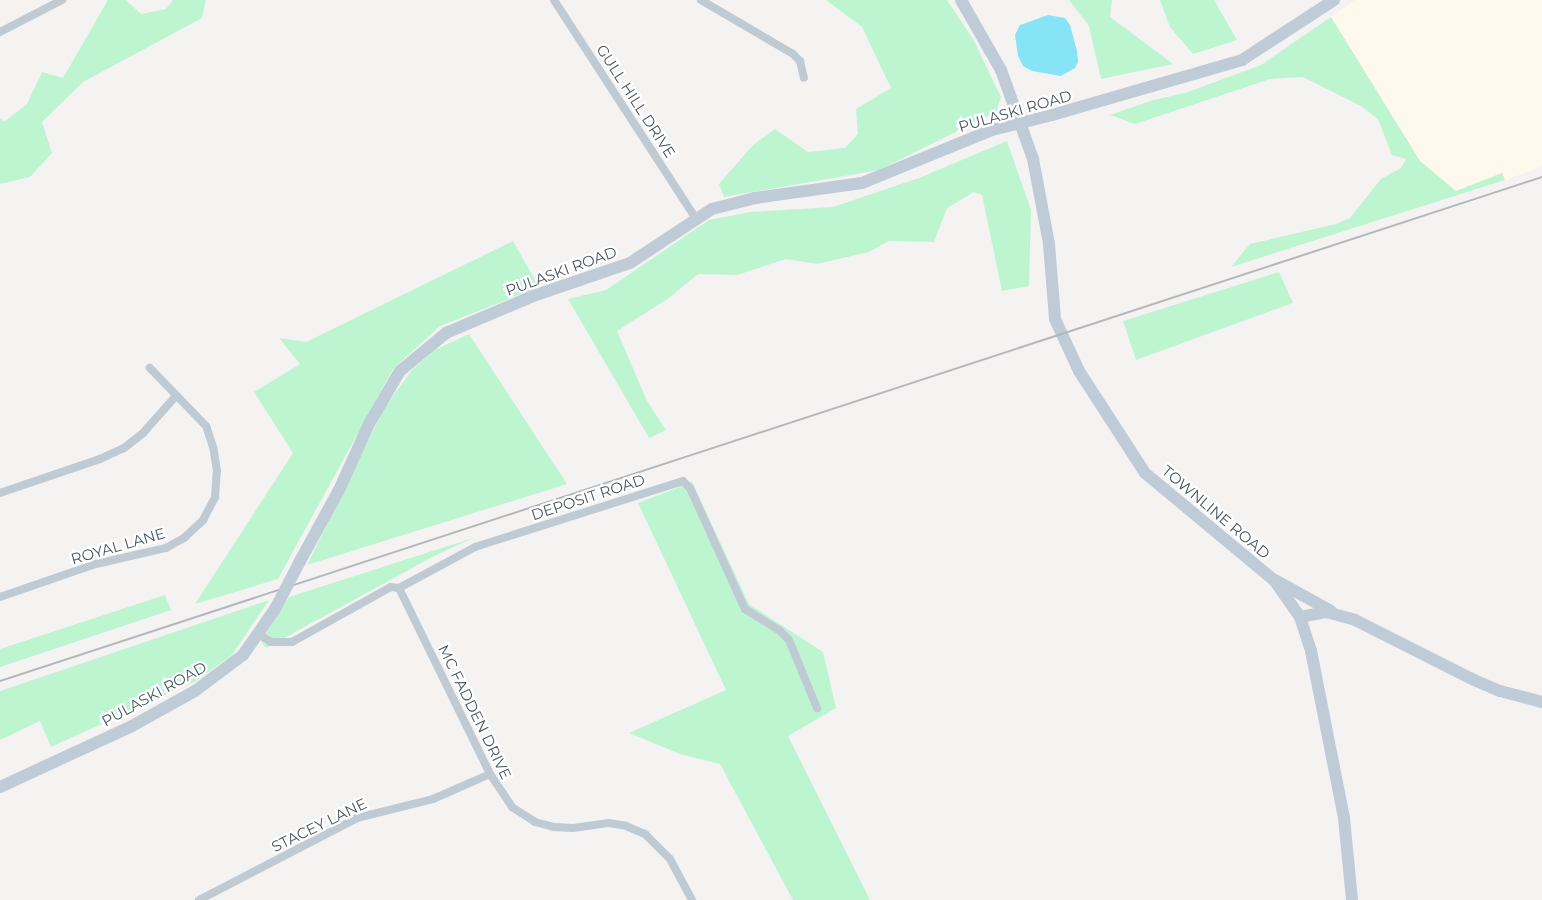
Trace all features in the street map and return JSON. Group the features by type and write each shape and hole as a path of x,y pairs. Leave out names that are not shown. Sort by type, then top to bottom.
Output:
{"main road":[{"name":"TOWNLINE ROAD","path":"961,0 1001,70 1033,159 1049,244 1055,319 1079,372 1145,472 1274,580 1300,618 1315,672 1344,818 1352,900"},
{"name":"PULASKI ROAD","path":"0,787 132,726 195,691 228,668 259,634 275,609 339,490 369,424 400,371 446,333 533,296 630,262 695,217 712,209 755,198 862,183 960,142 1242,60 1334,0"},
{"path":"1274,580 1335,613 1377,630 1474,680 1500,691 1542,702"},
{"path":"1300,618 1318,612 1335,613"}],"street":[{"path":"0,32 62,0"},
{"name":"GULL HILL DRIVE","path":"554,0 695,217"},
{"path":"701,0 793,54 800,61 804,78"},
{"name":"ROYAL LANE","path":"0,597 96,564 166,548 184,538 202,520 214,497 217,471 213,447 206,426 150,368"},
{"path":"0,493 100,459 124,448 143,433 176,396"},
{"name":"DEPOSIT ROAD","path":"259,634 271,642 292,642 391,586 399,588 475,547 683,481 690,488 745,609 779,630 789,640 817,708"},
{"name":"MC FADDEN DRIVE","path":"399,588 490,774 512,807 536,822 554,827 573,828 608,823 626,826 645,834 670,859 692,900"},
{"name":"STACEY LANE","path":"199,900 357,818 433,799 490,774"}],"shaded area":[{"path":"1355,0 1542,0 1542,167 1505,180 1502,173 1456,191 1420,161 1331,17"}],"green space":[{"path":"108,0 126,0 141,14 166,9 173,0 206,0 202,18 83,82 42,122 52,153 30,177 0,184 0,118 4,122 27,104 42,72 63,78"},
{"path":"826,0 947,0 973,39 1001,97 996,112 879,170 724,197 719,184 753,145 775,129 808,152 845,148 858,134 856,109 891,88 862,27"},
{"path":"1069,0 1112,0 1110,17 1173,64 1101,79 1089,26"},
{"path":"1160,0 1214,0 1237,40 1193,54 1170,27"},
{"path":"1331,17 1420,161 1456,191 1502,173 1505,180 1231,267 1250,244 1336,224 1350,218 1381,179 1401,168 1406,159 1392,155 1378,119 1361,106 1303,77 1270,79 1135,124 1110,115 1150,101 1188,92 1261,65"},
{"path":"1007,141 1031,210 1029,286 1002,291 982,195 974,192 947,208 934,242 889,241 869,252 817,264 786,259 737,275 698,274 669,298 617,331 647,401 666,430 649,438 568,299 606,290 709,220 750,212 833,207 919,178"},
{"path":"513,241 539,287 440,326 393,369 278,579 195,604 293,453 254,392 300,364 279,338 306,342"},
{"path":"1279,272 1293,303 1136,360 1123,321"},
{"path":"469,334 567,484 307,565 385,407 412,370 435,350"},
{"path":"692,482 749,604 823,652 836,708 788,736 870,900 793,900 720,764 680,754 629,733 726,690 638,503"},
{"path":"473,538 434,556 266,648 261,641 289,597"},
{"path":"165,595 171,610 0,667 0,649"},
{"path":"269,600 232,655 196,681 51,747 40,721 0,740 0,691"}],"water":[{"path":"1048,15 1065,18 1070,25 1077,51 1078,62 1075,68 1061,76 1032,71 1023,66 1018,56 1015,35 1020,25"}],"railway":[{"path":"0,681 1542,177"}]}
